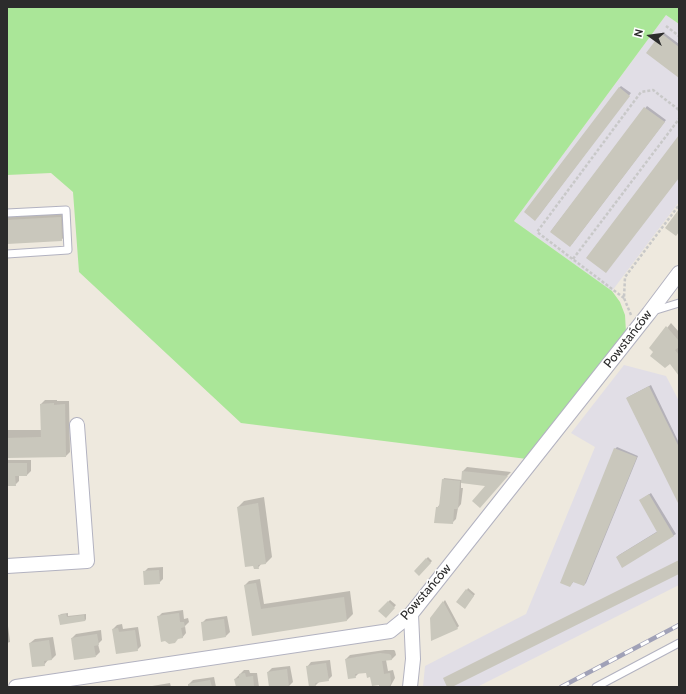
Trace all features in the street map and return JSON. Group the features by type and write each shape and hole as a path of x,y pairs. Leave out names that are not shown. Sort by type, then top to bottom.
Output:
{"street":[{"name":"Powstańców","path":"16,687 390,631 412,614 679,273"},
{"path":"7,566 87,561 77,425"},
{"path":"410,687 413,659 412,614"}],"lane":[{"path":"7,213 66,210 68,250 7,254"},
{"path":"649,312 679,303"},
{"path":"596,687 679,643"}],"path":[{"path":"666,26 679,36"},
{"path":"624,298 537,232 642,92 653,90 679,110"},
{"path":"573,259 679,119"},
{"path":"636,329 624,298 625,277 679,205"}],"shaded area":[{"path":"666,15 679,24 679,202 612,291 514,221"},
{"path":"624,365 666,376 679,401 679,585 477,687 423,687 425,666 526,614 595,447 571,433"}],"green space":[{"path":"7,7 679,7 679,24 666,15 514,221 612,291 620,302 625,315 626,332 527,459 241,423 79,272 73,192 51,173 7,175"}],"building":[{"path":"661,33 679,47 679,78 646,53"},
{"path":"619,87 630,96 535,221 524,212"},
{"path":"644,107 665,122 570,247 550,232"},
{"path":"679,135 679,178 606,273 586,258"},
{"path":"679,209 679,232 676,236 665,228"},
{"path":"61,217 62,241 7,244 7,220"},
{"path":"666,326 679,341 679,347 675,350 679,355 679,376 670,364 665,368 650,356 653,352 649,348"},
{"path":"649,386 679,447 679,505 626,398"},
{"path":"54,403 54,405 65,404 66,457 7,458 7,438 41,437 40,404"},
{"path":"614,448 637,457 584,586 573,582 570,587 560,583"},
{"path":"7,463 27,463 27,476 15,476 16,486 7,486"},
{"path":"462,471 508,476 480,508 472,501 485,486 461,483"},
{"path":"442,479 460,481 458,509 454,509 453,524 434,523 436,507 439,507"},
{"path":"649,494 674,536 622,568 616,557 657,532 639,500"},
{"path":"258,503 266,564 258,565 259,569 254,569 253,566 245,567 237,507"},
{"path":"426,558 431,563 419,576 414,571"},
{"path":"679,560 679,574 452,687 447,687 443,678"},
{"path":"159,570 160,584 144,585 143,571"},
{"path":"256,583 261,609 344,597 347,621 252,636 244,585"},
{"path":"466,589 474,596 465,609 456,602"},
{"path":"388,601 395,608 386,618 378,611"},
{"path":"443,601 458,629 431,641 430,618"},
{"path":"179,613 180,622 184,622 185,627 181,628 183,638 178,639 175,643 169,644 165,641 161,642 157,616"},
{"path":"66,614 67,617 84,615 85,621 60,625 58,615"},
{"path":"224,619 226,637 203,641 201,622"},
{"path":"118,628 119,632 135,630 138,651 116,654 112,629"},
{"path":"97,634 99,645 94,646 96,657 74,660 71,638"},
{"path":"49,640 52,660 44,661 45,666 32,667 29,643"},
{"path":"380,653 391,655 392,660 382,661 384,674 390,673 391,683 389,687 379,687 379,685 372,686 370,677 367,678 366,673 355,674 356,678 348,679 345,659"},
{"path":"326,663 329,681 315,683 316,687 309,687 306,666"},
{"path":"287,669 289,687 269,687 267,672"},
{"path":"245,673 246,677 253,676 254,687 236,687 234,679 239,678 239,674"},
{"path":"210,680 212,687 188,687 188,684"}],"railway":[{"path":"561,687 679,625"}]}
